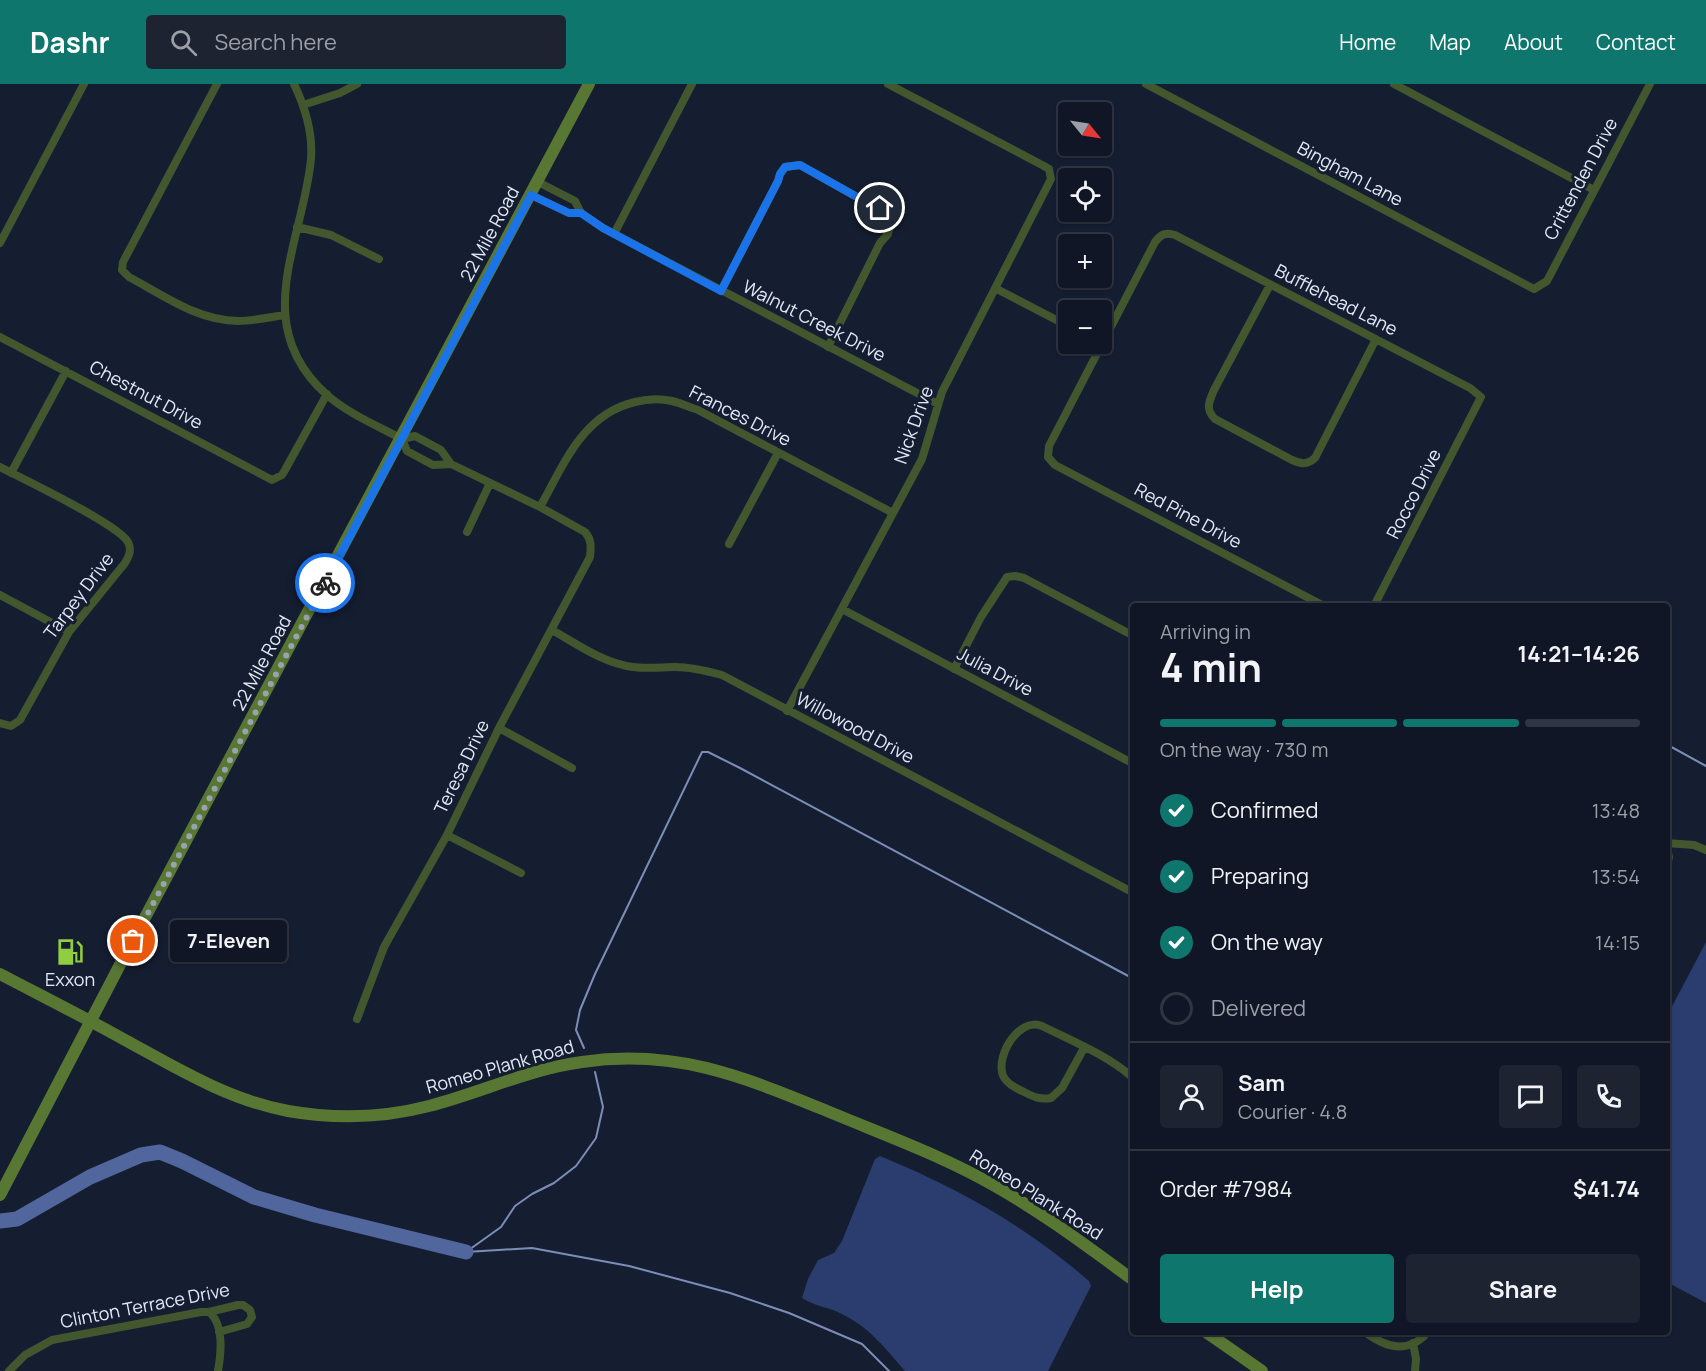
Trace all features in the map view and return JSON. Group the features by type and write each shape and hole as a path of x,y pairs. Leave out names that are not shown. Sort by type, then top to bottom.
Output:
{"main road":[{"name":"22 Mile Road","path":"0,1195 589,84"},
{"name":"Romeo Plank Road","path":"0,974 168,1066 229,1094 261,1105 320,1115 351,1116 412,1110 537,1071 584,1061 662,1060 720,1070 769,1087 971,1173 1038,1213 1130,1279"},
{"path":"1210,1335 1262,1371"}],"street":[{"path":"0,243 84,84"},
{"path":"217,84 123,261 122,270 129,277 189,309 215,318 241,321 285,315"},
{"path":"294,84 310,131 311,158 284,286 285,315 294,347 301,361 317,385 361,418 402,439 415,436 441,450 451,464 540,507"},
{"path":"303,105 340,93 357,84"},
{"path":"614,234 692,84"},
{"name":"Nick Drive","path":"788,711 922,459 942,392 1051,179 1049,169 1044,166 888,84"},
{"name":"Bingham Lane","path":"1146,84 1523,285 1534,290 1540,288"},
{"path":"1394,84 1594,190"},
{"name":"Crittenden Drive","path":"1540,288 1547,281 1648,84"},
{"path":"721,291 780,174 785,167 800,165 880,208 889,215 891,223 888,234 880,243 828,347"},
{"name":"Walnut Creek Drive","path":"538,182 574,201 581,213 614,234 938,404"},
{"name":"Walnut Creek Drive","path":"531,195 569,213 581,213"},
{"path":"297,227 331,235 378,259"},
{"name":"Bufflehead Lane","path":"1112,325 1155,242 1165,234 1175,235 1470,388 1481,397"},
{"path":"1270,285 1214,390 1208,407 1215,419 1298,462 1308,463 1315,458 1376,339"},
{"path":"995,288 1058,321"},
{"name":"Chestnut Drive","path":"0,337 268,479 277,479 285,470 327,394"},
{"name":"Red Pine Drive","path":"1097,354 1049,446 1048,457 1055,465 1318,603"},
{"path":"0,467 11,473 66,371"},
{"name":"Rocco Drive","path":"1376,603 1481,397"},
{"name":"Frances Drive","path":"540,507 578,440 591,425 607,412 649,399 671,400 698,410 893,513"},
{"path":"402,439 407,451 433,465 451,464"},
{"path":"729,544 778,453"},
{"name":"Tarpey Drive","path":"0,723 11,726 24,715 69,632 125,563 130,548 125,538 99,520 11,473"},
{"path":"467,532 490,483"},
{"name":"Teresa Drive","path":"357,1019 384,948 447,835 500,728 590,557 590,538 585,532 540,507"},
{"path":"954,669 981,617 1007,577 1024,578 1130,634"},
{"path":"0,595 69,632"},
{"name":"Julia Drive","path":"842,609 1130,762"},
{"name":"Willowood Drive","path":"552,630 596,655 634,668 679,667 722,675 1130,891"},
{"path":"500,728 572,768"},
{"path":"447,835 521,873"},
{"path":"1670,844 1694,845 1706,850"},
{"path":"1084,1047 1058,1093 1051,1098 1036,1098 1012,1086 1005,1079 1001,1069 1004,1055 1019,1030 1031,1024 1039,1024 1084,1047 1116,1064 1130,1075"},
{"name":"Clinton Terrace Drive","path":"9,1371 25,1355 51,1340 238,1305 243,1305 250,1310 252,1317 248,1324 219,1332"},
{"path":"209,1312 217,1321 219,1332 218,1371"},
{"path":"1370,1335 1385,1345 1413,1343 1425,1335"},
{"path":"1413,1343 1416,1359 1415,1371"}],"shaded area":[{"path":"1706,942 1706,1303 1670,1284 1670,1010"},
{"path":"880,1156 964,1195 990,1210 1040,1242 1089,1281 1091,1286 1048,1371 905,1371 861,1326 837,1312 802,1298 808,1279 818,1260 834,1253 842,1241 875,1159"}],"waterway":[{"path":"1670,746 1706,766"},
{"path":"584,1048 576,1030 580,1010 595,974 702,752 708,752 740,768 1130,977"},
{"path":"466,1252 501,1227 515,1206 554,1183 576,1166 596,1138 603,1107 595,1072"},
{"path":"0,1221 17,1219 90,1177 141,1155 160,1152 254,1197 315,1215 466,1252"},
{"path":"466,1252 532,1248 629,1266 730,1293 789,1313 862,1344 889,1371"}],"way so far":[{"path":"133,941 325,583"}],"place":[{"name":"7-Eleven","path":"133,941"},
{"name":"Exxon","path":"70,952"}],"route":[{"path":"325,583 531,195 569,213 581,213 603,228 721,291 785,167 800,165 880,208"}]}
